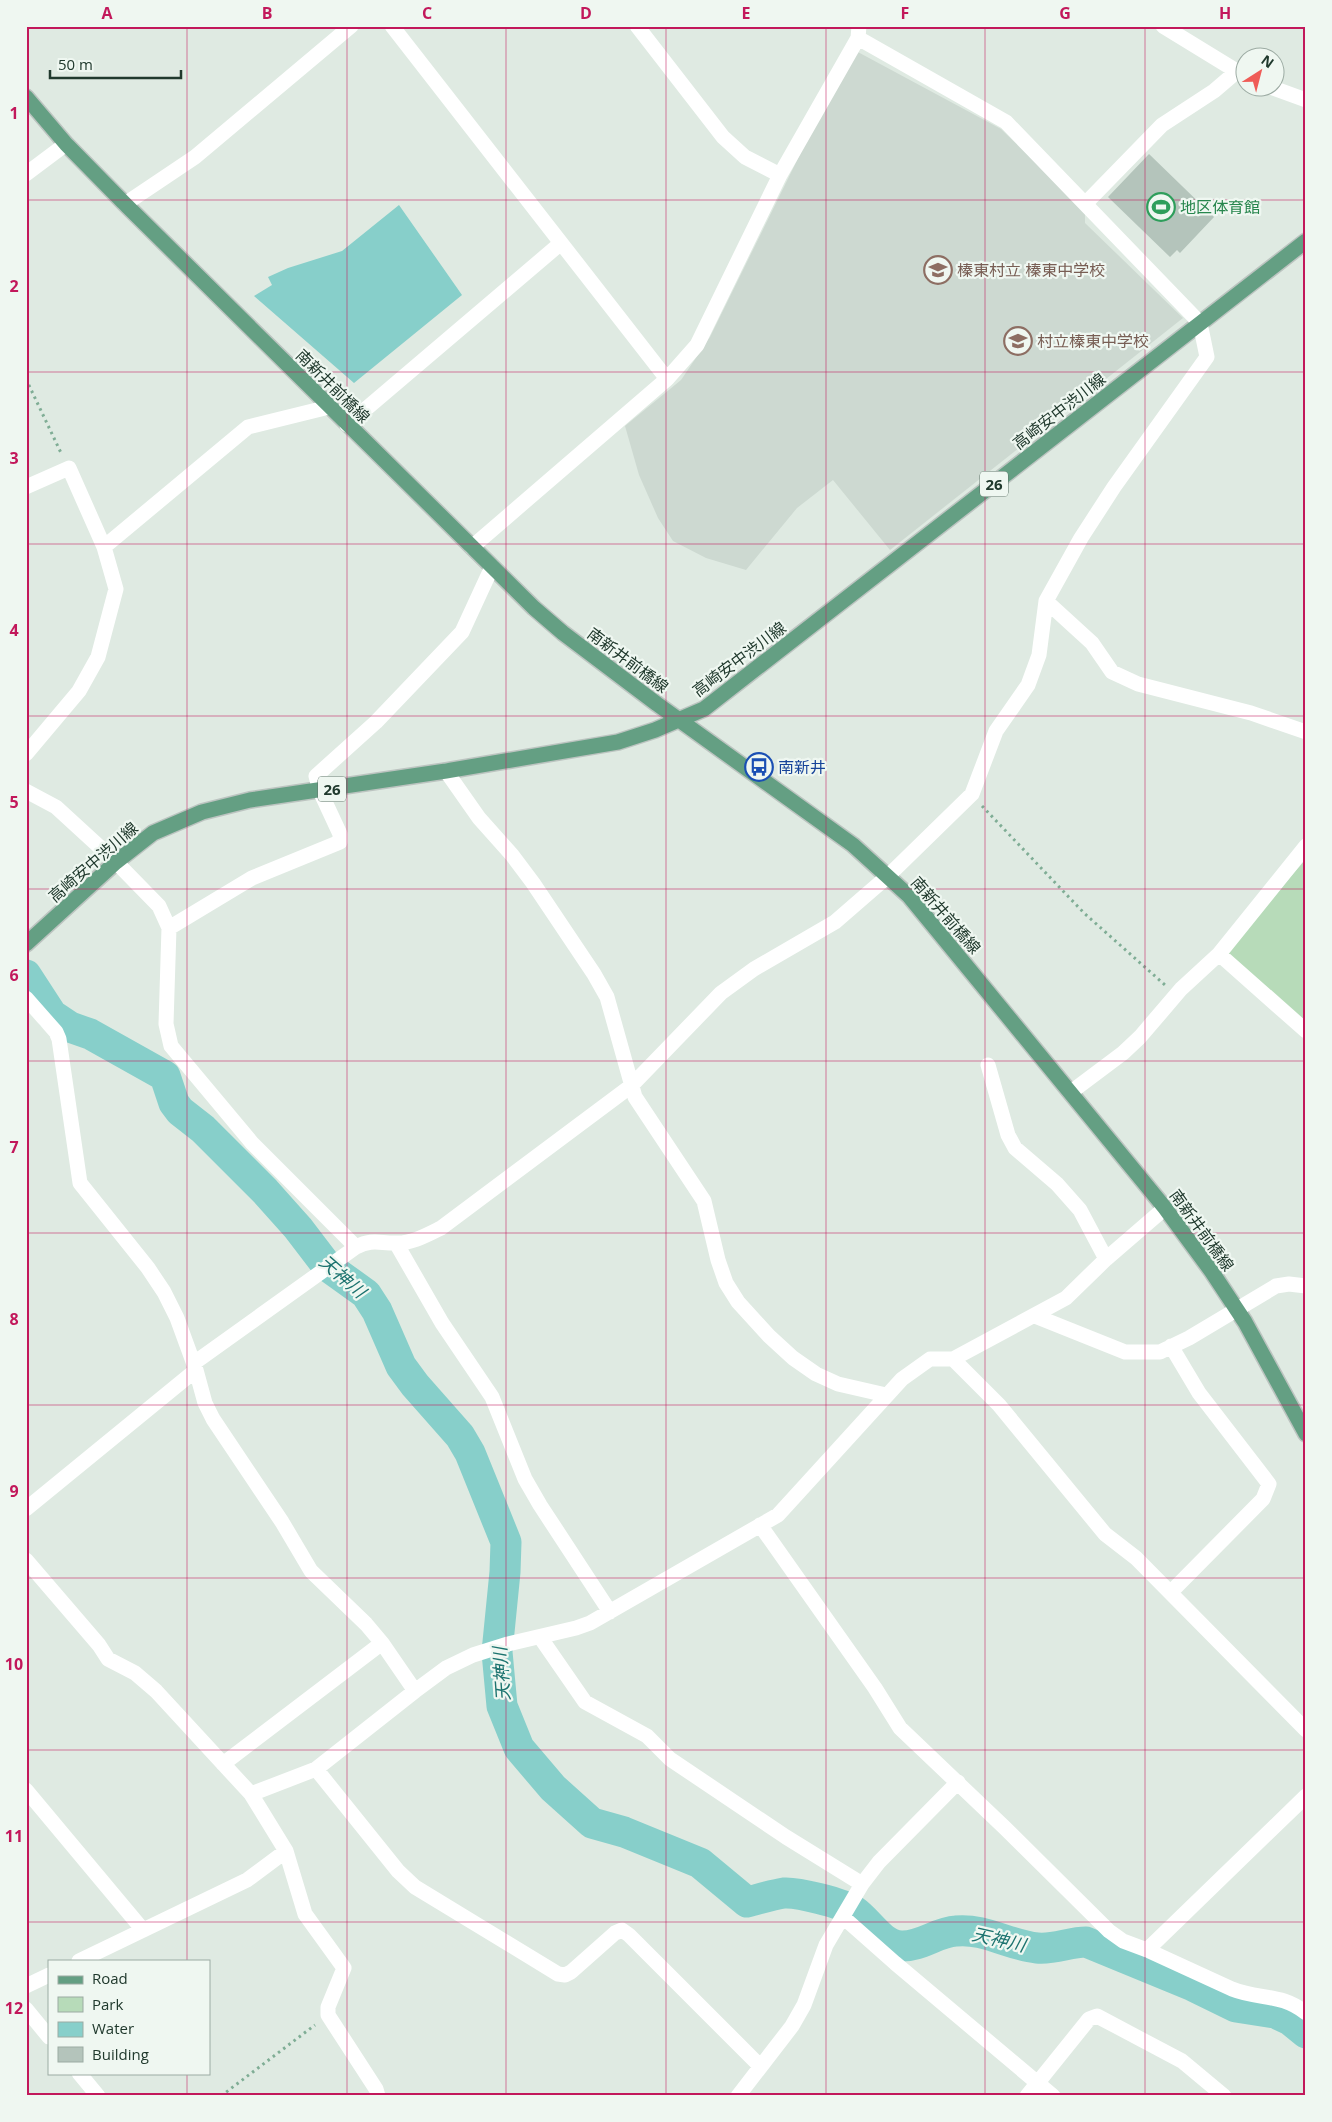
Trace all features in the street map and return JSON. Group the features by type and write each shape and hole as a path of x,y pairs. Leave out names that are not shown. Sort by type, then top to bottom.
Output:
{"main road":[{"name":"南新井前橋線","path":"26,97 66,144 347,425 492,567 563,633 679,720 853,845 909,896 1165,1208 1237,1310 1306,1434"},
{"name":"高崎安中渋川線","path":"26,944 116,862 153,833 202,812 250,800 446,771 618,742 679,720 711,705 1306,241"}],"street":[{"path":"126,204 195,158 351,26"},
{"path":"392,26 667,379"},
{"path":"637,26 723,137 745,157 780,175"},
{"path":"1163,26 1234,70"},
{"path":"26,1509 195,1366 356,1247 376,1240 396,1243 412,1241 440,1228 631,1086 720,993 736,980 836,922 888,876 972,794 981,765 996,731 1028,685 1039,655 1046,601 1081,538 1114,487 1207,356 1200,323 1006,122 858,32 780,175 697,345 667,379 472,547"},
{"path":"1085,204 1162,124 1234,78"},
{"path":"1284,92 1306,100"},
{"path":"26,174 66,144"},
{"path":"347,425 561,243"},
{"path":"104,547 248,427 329,407"},
{"path":"26,487 69,468 104,547 116,589 98,657 79,691 26,754"},
{"path":"169,928 252,878 340,842 340,834 320,790 316,776 376,722 462,632 492,567"},
{"path":"1046,601 1092,643 1112,672 1138,684 1251,714 1306,732"},
{"path":"446,771 478,818 522,869 594,974 607,997 635,1097 704,1200 718,1260 726,1283 738,1302 768,1336 793,1358 816,1374 838,1384 886,1395"},
{"path":"26,791 56,807 116,862 159,906 169,928 166,1024 172,1046 252,1143 356,1247"},
{"path":"1071,1092 1124,1054 1175,995 1218,954 1306,846"},
{"path":"1218,954 1306,1031"},
{"path":"26,998 56,1032 59,1040 80,1183 148,1268 164,1292 177,1318 195,1366 204,1403 282,1522 311,1571 382,1643 415,1690"},
{"path":"988,1065 1008,1135 1015,1148 1057,1184 1080,1210 1106,1259"},
{"path":"251,1794 316,1770 415,1690 446,1668 473,1655 576,1628 610,1612 778,1515 902,1379 930,1359 953,1359 1066,1298 1106,1259 1165,1208"},
{"path":"396,1243 442,1323 492,1397 525,1479 540,1505 610,1612"},
{"path":"1035,1316 1125,1352 1160,1352 1237,1310 1276,1286 1290,1284 1306,1286"},
{"path":"1171,1346 1199,1393 1269,1484 1263,1499 1171,1592"},
{"path":"953,1359 999,1405 1104,1534 1136,1558 1306,1730"},
{"path":"760,1526 875,1688 900,1728 958,1782 1109,1931 1123,1941 1246,1994 1283,1999 1306,2013"},
{"path":"26,1560 99,1645 108,1659 135,1673 156,1691 251,1794 286,1852 305,1914 344,1968 328,2007 328,2015 376,2089 378,2096"},
{"path":"540,1637 585,1702 647,1736 670,1759 786,1837 862,1884"},
{"path":"223,1764 382,1643"},
{"path":"316,1770 398,1871 421,1892 558,1974 565,1975 571,1972 615,1933 622,1930 760,2066"},
{"path":"738,2096 792,2026 804,2005 826,1945 862,1884 879,1862 958,1782"},
{"path":"26,1790 143,1930"},
{"path":"1147,1950 1306,1796"},
{"path":"81,1960 247,1880 286,1852"},
{"path":"843,1917 1032,2090 1053,2096"},
{"path":"26,1986 48,1976"},
{"path":"26,2010 48,2036"},
{"path":"1032,2090 1088,2020 1097,2016 1182,2061 1224,2096"},
{"path":"80,2074 98,2096"}],"path":[{"path":"26,379 69,468"},
{"path":"972,794 1084,913 1175,995"},
{"path":"221,2096 328,2015"}],"shaded area":[{"name":"榛東村立 榛東中学校","path":"856,51 1001,129 1085,211 1085,223 1183,318 890,550 833,480 797,508 746,570 706,558 673,541 658,518 639,475 625,426 681,380 710,337 811,132"}],"green space":[{"path":"1306,859 1306,1023 1230,957 1227,950"}],"water":[{"path":"399,205 462,295 354,383 254,296 272,285 268,277 288,268 342,251"}],"building":[{"name":"地区体育館","path":"1149,154 1214,217 1180,253 1177,250 1170,257 1108,197"}],"waterway":[{"name":"天神川","path":"26,975 52,1015 70,1027 90,1034 165,1076 174,1103 180,1111 203,1129 265,1191 298,1228 327,1266 366,1294 377,1311 401,1366 415,1385 460,1436 470,1453 506,1542 497,1652 502,1706 519,1748 553,1788 592,1823 624,1832 700,1863 747,1902 784,1893 799,1894 830,1902 854,1911 887,1942 901,1946 908,1946 956,1931 987,1934 1016,1944 1037,1948 1086,1942 1193,1986 1236,2007 1275,2013 1290,2020 1306,2033"}],"place":[{"name":"地区体育館","path":"1161,207"},
{"name":"榛東村立 榛東中学校","path":"938,270"},
{"name":"村立榛東中学校","path":"1018,341"},
{"name":"南新井","path":"759,767"}]}
